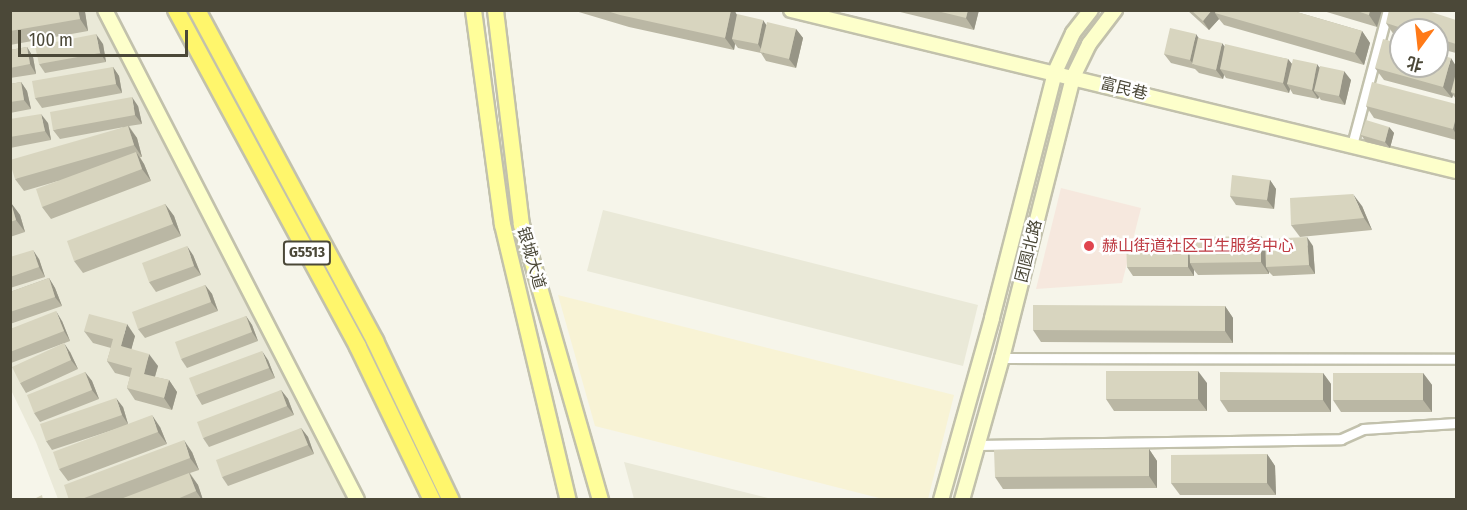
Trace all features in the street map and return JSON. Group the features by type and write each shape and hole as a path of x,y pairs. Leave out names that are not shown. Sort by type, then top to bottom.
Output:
{"highway":[{"name":"G5513","path":"176,10 358,347 432,500"},
{"name":"G5513","path":"197,10 375,341 451,500"}],"main road":[{"name":"银城大道","path":"473,10 502,224 568,500"},
{"name":"银城大道","path":"495,10 521,224 600,500"}],"street":[{"path":"105,10 357,500"},
{"name":"富民巷","path":"791,10 1073,76 1456,171"},
{"name":"团圆北路","path":"941,500 992,318 1055,72 1073,33 1091,10"},
{"name":"团圆北路","path":"962,500 1002,358 1073,76 1089,44 1115,10"},
{"path":"1352,145 1388,10"},
{"path":"1002,358 1456,359"},
{"path":"978,446 1341,439 1363,429 1456,423"}],"shaded area":[{"path":"11,11 97,11 349,499 58,499 36,442 11,390"},
{"name":"赫山街道社区卫生服务中心","path":"1061,188 1141,208 1122,283 1036,289"},
{"path":"603,210 978,305 963,366 587,271"},
{"path":"558,295 954,395 928,499 883,499 595,426"},
{"path":"624,462 772,499 634,499"}],"building":[{"path":"78,10 80,19 10,31 10,12"},
{"path":"604,10 731,10 725,38"},
{"path":"933,10 968,10 966,18"},
{"path":"1191,10 1212,10 1203,21"},
{"path":"1216,10 1290,10 1362,31 1355,53 1215,13"},
{"path":"1354,10 1370,10 1369,15"},
{"path":"1389,10 1425,10 1456,20 1456,44 1449,42 1449,18 1389,18 1389,24 1386,23"},
{"path":"737,14 763,20 758,44 732,39"},
{"path":"767,22 796,29 789,59 760,52"},
{"path":"1170,28 1196,34 1190,60 1164,54"},
{"path":"96,34 100,53 39,64 35,46"},
{"path":"1198,38 1222,43 1216,70 1192,64"},
{"path":"1383,39 1389,41 1389,72 1375,68"},
{"path":"1225,44 1288,59 1283,83 1220,69"},
{"path":"27,47 30,64 10,68 10,50"},
{"path":"1293,59 1317,64 1312,90 1287,84"},
{"path":"1320,66 1344,71 1339,96 1314,91"},
{"path":"113,67 116,84 35,98 32,81"},
{"path":"1456,73 1456,94 1451,92"},
{"path":"1411,78 1445,78 1443,87"},
{"path":"21,82 24,100 10,102 10,84"},
{"path":"1372,82 1456,104 1453,129 1366,106"},
{"path":"132,97 135,115 53,130 50,112"},
{"path":"41,114 45,131 10,137 10,119"},
{"path":"1366,120 1389,127 1385,142 1361,135"},
{"path":"128,126 134,145 15,179 10,160"},
{"path":"136,152 142,169 42,207 36,189"},
{"path":"1232,175 1270,180 1267,200 1230,196"},
{"path":"1353,194 1364,218 1291,225 1290,198"},
{"path":"10,204 16,220 10,222"},
{"path":"165,204 173,224 74,261 67,241"},
{"path":"1261,236 1261,262 1190,263 1189,237"},
{"path":"1307,237 1309,265 1266,267 1265,239"},
{"path":"1188,240 1188,267 1127,267 1126,241"},
{"path":"187,246 194,266 149,282 142,263"},
{"path":"33,250 39,267 10,277 10,257"},
{"path":"49,278 55,297 10,312 10,292"},
{"path":"205,285 211,302 138,329 132,312"},
{"path":"1033,305 1225,306 1225,331 1033,330"},
{"path":"56,311 64,331 10,352 10,329"},
{"path":"89,314 127,324 121,346 149,354 144,374 169,380 164,398 127,388 132,368 107,361 113,339 84,331"},
{"path":"246,316 252,332 181,359 175,342"},
{"path":"64,343 71,360 20,383 12,367"},
{"path":"262,351 269,368 196,395 189,378"},
{"path":"1106,371 1198,371 1198,399 1106,399"},
{"path":"85,372 92,390 34,413 27,395"},
{"path":"1220,372 1323,373 1323,400 1220,400"},
{"path":"1333,373 1423,373 1423,400 1333,400"},
{"path":"281,390 287,406 203,438 197,422"},
{"path":"116,398 122,415 46,441 40,424"},
{"path":"152,415 158,432 59,469 53,452"},
{"path":"301,428 308,445 222,477 216,460"},
{"path":"184,440 190,458 79,500 69,500 64,485"},
{"path":"1149,449 1149,476 995,477 994,450"},
{"path":"1267,454 1267,483 1171,483 1171,455"},
{"path":"189,473 196,491 175,500 118,500"},
{"path":"42,495 43,500 32,500"}],"place":[{"name":"赫山街道社区卫生服务中心","path":"1089,246"}]}
